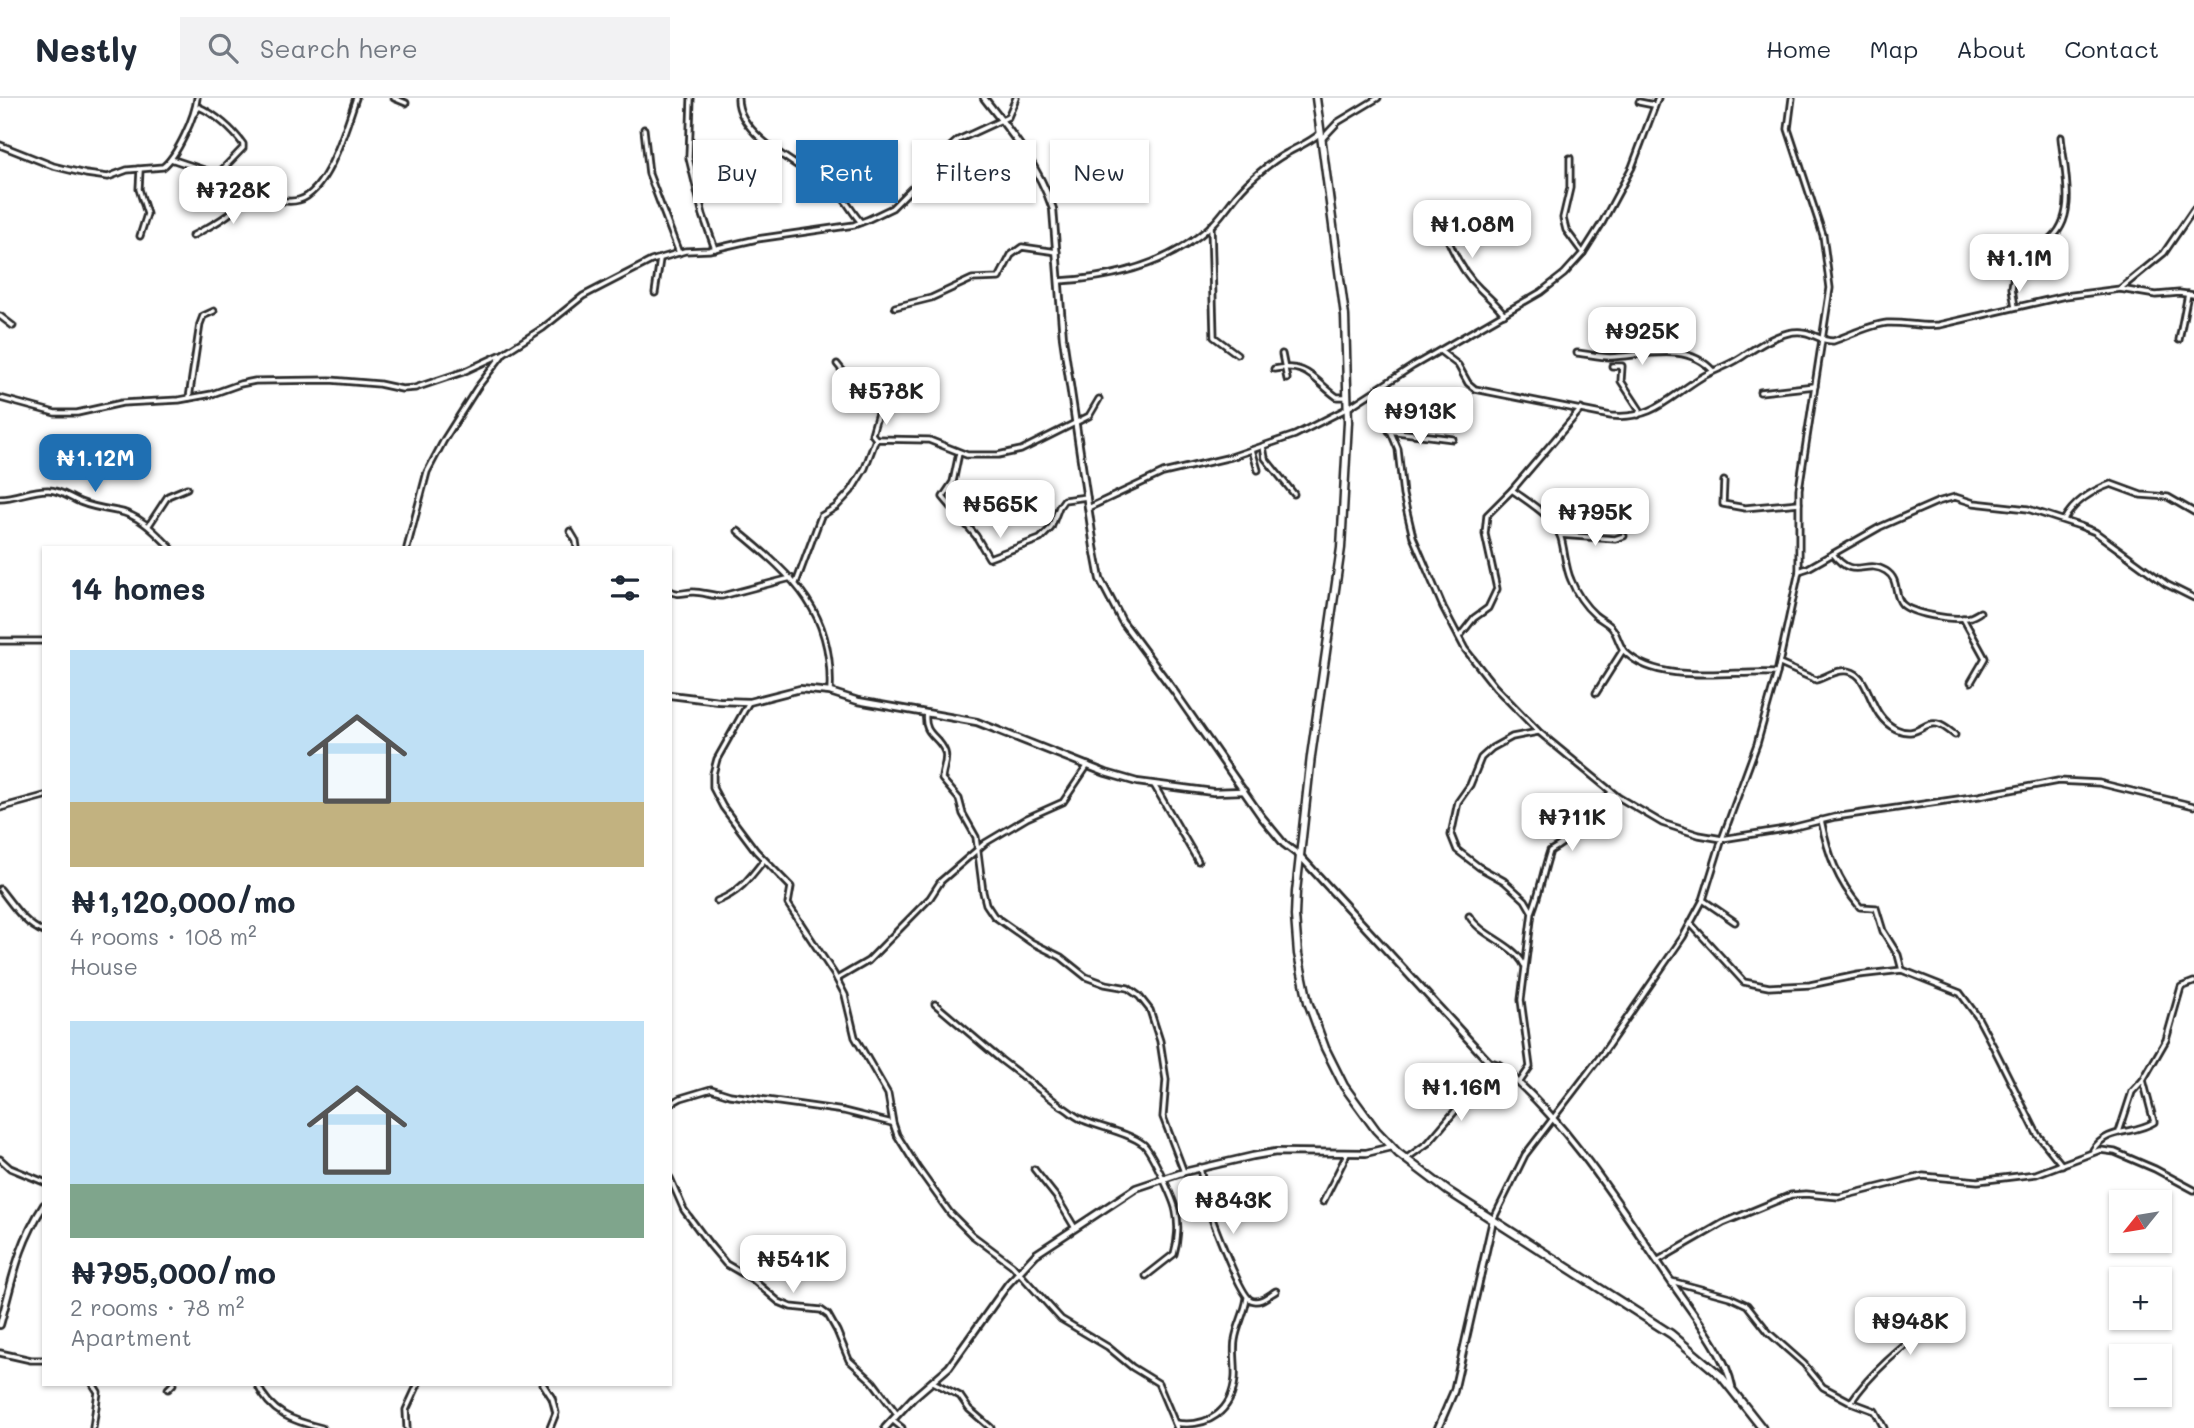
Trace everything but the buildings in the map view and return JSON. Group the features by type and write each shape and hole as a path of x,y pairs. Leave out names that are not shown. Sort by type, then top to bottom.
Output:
{"main road":[{"path":"1316,98 1343,303 1348,408 1342,548 1311,756 1295,925 1308,1002 1325,1048 1344,1086 1391,1147 1448,1191 1671,1334 1697,1354 1732,1388 1762,1428"}],"street":[{"path":"194,114 197,98"},
{"path":"171,159 219,176 248,191 286,201 297,201 313,192 333,158 356,98"},
{"path":"394,98 406,103"},
{"path":"691,98 689,158 703,215 715,248"},
{"path":"738,98 745,120 757,136 840,194 861,223"},
{"path":"984,98 1030,159 1048,192 1056,220 1063,338 1100,579 1112,605 1278,837 1300,856 1489,1062 1499,1065 1553,1116 1602,1180 1718,1352 1732,1388"},
{"path":"0,398 55,413 77,413 122,403 212,394 255,381 330,380 379,384 402,389 415,388 504,353 583,296 660,258 781,234 861,223 892,208 932,163 958,140 1010,115 1016,98"},
{"path":"1059,281 1103,277 1148,264 1187,246 1211,225 1248,182 1275,160 1321,136 1338,122 1378,98"},
{"path":"1088,508 1156,475 1281,442 1348,408 1541,292 1583,253 1602,223 1632,167 1658,98"},
{"path":"1438,1428 1454,1391 1493,1220 1525,1155 1603,1054 1691,923 1703,900 1757,744 1777,673 1799,571 1799,503 1830,288 1823,235 1788,129 1792,98"},
{"path":"1639,102 1654,105"},
{"path":"0,145 54,166 108,177 127,170 163,167 171,159 199,107 236,134 243,144 243,148 220,171 219,176"},
{"path":"644,130 649,174 679,253"},
{"path":"2015,307 2012,288 2017,253 2021,249 2045,243 2064,223 2067,204 2061,137"},
{"path":"1570,158 1570,188 1563,218 1566,230 1583,253"},
{"path":"138,169 139,189 147,214 140,236"},
{"path":"192,236 233,212 248,191"},
{"path":"2120,289 2164,253 2194,209"},
{"path":"1464,210 1466,224 1451,227 1444,232 1455,257 1504,314"},
{"path":"1211,225 1213,337 1237,354"},
{"path":"895,307 931,298 972,279 999,278 1011,256 1022,247 1057,253"},
{"path":"655,293 660,258"},
{"path":"1440,351 1458,365 1468,383 1475,389 1611,416 1638,415 1668,401 1713,371 1787,333 1808,332 1821,339 1833,341 1876,325 1938,325 2076,294 2120,289 2156,295 2194,295"},
{"path":"2179,341 2188,293"},
{"path":"189,398 200,324 203,316 214,311"},
{"path":"0,316 13,326"},
{"path":"1577,353 1608,357 1677,351 1700,360 1713,371"},
{"path":"408,546 427,472 462,410 504,353"},
{"path":"1282,354 1287,380"},
{"path":"486,362 497,362"},
{"path":"837,364 853,385 877,406 878,413 872,434 876,439"},
{"path":"1612,366 1622,366 1621,381 1640,410 1638,415"},
{"path":"1274,369 1284,367 1312,373 1337,397 1347,397"},
{"path":"1760,392 1815,386"},
{"path":"1374,392 1399,454 1403,495 1413,537 1459,638 1490,681 1539,732 1611,792 1642,813 1689,832 1722,839 2058,781 2099,783 2194,806"},
{"path":"876,439 929,440 959,453 981,456 1015,452 1092,413 1099,399"},
{"path":"1459,638 1474,618 1488,608 1497,589 1486,541 1485,522 1492,508 1512,490 1581,408"},
{"path":"1390,431 1453,439"},
{"path":"796,583 821,516 836,507 851,491 876,439"},
{"path":"1263,446 1265,458 1294,494"},
{"path":"1252,450 1258,470"},
{"path":"959,453 953,482 943,497 976,536 989,558 1040,539 1051,528 1064,500 1087,497"},
{"path":"1724,481 1723,504 1734,507 1799,503"},
{"path":"2064,520 2084,497 2111,484 2141,495 2168,497 2194,512"},
{"path":"149,525 168,496 187,488"},
{"path":"0,498 51,490 81,503 117,511 149,525 169,546"},
{"path":"1512,490 1549,520 1560,535 1569,576 1576,592 1596,616 1615,631 1623,650 1653,667 1683,673 1777,673"},
{"path":"1799,571 1880,527 1955,497 1974,503 2028,509 2095,532 2166,584 2194,598"},
{"path":"570,531 577,546"},
{"path":"738,531 791,578 806,596 823,631 830,663 830,692"},
{"path":"1560,535 1615,539 1624,536"},
{"path":"1833,554 1843,566 1876,568 1889,573 1896,584 1899,599 1911,610 1963,618 1969,618 1980,611"},
{"path":"672,592 722,596 791,578"},
{"path":"1963,618 1985,658 1971,682"},
{"path":"0,641 42,641"},
{"path":"1596,693 1623,650"},
{"path":"1779,663 1816,680 1841,671 1852,672 1864,680 1880,717 1895,728 1917,732 1928,724 1937,724 1955,735"},
{"path":"672,695 749,702 800,689 830,692 858,701 977,722 1106,773 1154,785 1213,792 1244,791"},
{"path":"749,702 717,759 713,782 715,794 764,860 789,883 789,907 837,979 848,1005 855,1037 888,1094 892,1123 916,1167 958,1223 1003,1257 1061,1319 1102,1343 1158,1383 1176,1426 1203,1424 1218,1415 1226,1406 1235,1381 1235,1340 1247,1297"},
{"path":"926,713 926,728 946,755 942,779 959,799 963,814 975,837 983,892 989,910 1031,942 1061,957 1086,977 1128,988 1146,1003 1150,1010 1160,1041 1166,1080 1163,1117 1184,1172"},
{"path":"1532,912 1525,900 1504,881 1457,850 1451,835 1458,802 1470,785 1481,758 1492,748 1512,737 1539,732"},
{"path":"837,979 868,961 930,898 941,881 978,849 1006,830 1063,802 1088,765"},
{"path":"1154,785 1198,861"},
{"path":"1519,1083 1530,1067 1521,1007 1532,912 1541,889 1543,870 1550,851 1579,830 1611,792"},
{"path":"0,808 42,797"},
{"path":"1821,820 1828,854 1839,876 1860,907 1876,908 1883,931 1898,955 1902,970"},
{"path":"717,901 732,895 764,860"},
{"path":"0,889 24,919 33,928 42,931"},
{"path":"1703,900 1735,922"},
{"path":"1469,916 1475,926 1517,956 1525,967"},
{"path":"1691,923 1744,982 1769,987 1810,985 1858,975 1902,970 1960,993 1977,1016 2037,1134 2062,1165"},
{"path":"2119,1132 2132,1092 2143,1080 2166,1040 2181,987 2194,982"},
{"path":"935,1003 1001,1060 1079,1119 1145,1145 1157,1164 1176,1209 1173,1256 1146,1276"},
{"path":"1405,1159 1428,1143 1473,1090 1499,1065"},
{"path":"2092,1152 2097,1143 2119,1132 2148,1126 2154,1122 2143,1080"},
{"path":"672,1103 711,1089 730,1095 844,1111 892,1123"},
{"path":"885,1428 961,1351 1018,1273 1036,1254 1136,1188 1200,1167 1276,1152 1347,1154 1391,1147"},
{"path":"1657,1261 1723,1223 1791,1195 1839,1197 1923,1176 1979,1181 2036,1174 2101,1150 2115,1152 2172,1177 2194,1191"},
{"path":"1323,1202 1347,1154"},
{"path":"0,1159 10,1168 42,1181"},
{"path":"1200,1167 1208,1208 1234,1274 1247,1297 1257,1301 1276,1291"},
{"path":"1034,1169 1057,1198 1075,1228"},
{"path":"672,1182 689,1217 726,1264 752,1279 779,1302 791,1307 821,1310 828,1315 838,1331 849,1360 873,1382 897,1414"},
{"path":"0,1325 17,1257 42,1208"},
{"path":"1671,1281 1730,1297 1747,1305 1769,1333 1804,1364 1823,1387 1851,1402 1875,1410 1884,1428"},
{"path":"1851,1402 1887,1362 1928,1327 1920,1306"},
{"path":"0,1353 19,1359 42,1360"},
{"path":"933,1382 960,1396 969,1409 991,1428"},
{"path":"93,1428 98,1396 94,1386"},
{"path":"168,1389 171,1386"},
{"path":"258,1386 264,1396 290,1420 322,1428"},
{"path":"407,1428 406,1410 417,1386"},
{"path":"544,1386 552,1398 556,1413 550,1428"},
{"path":"892,1420 902,1428"}]}
